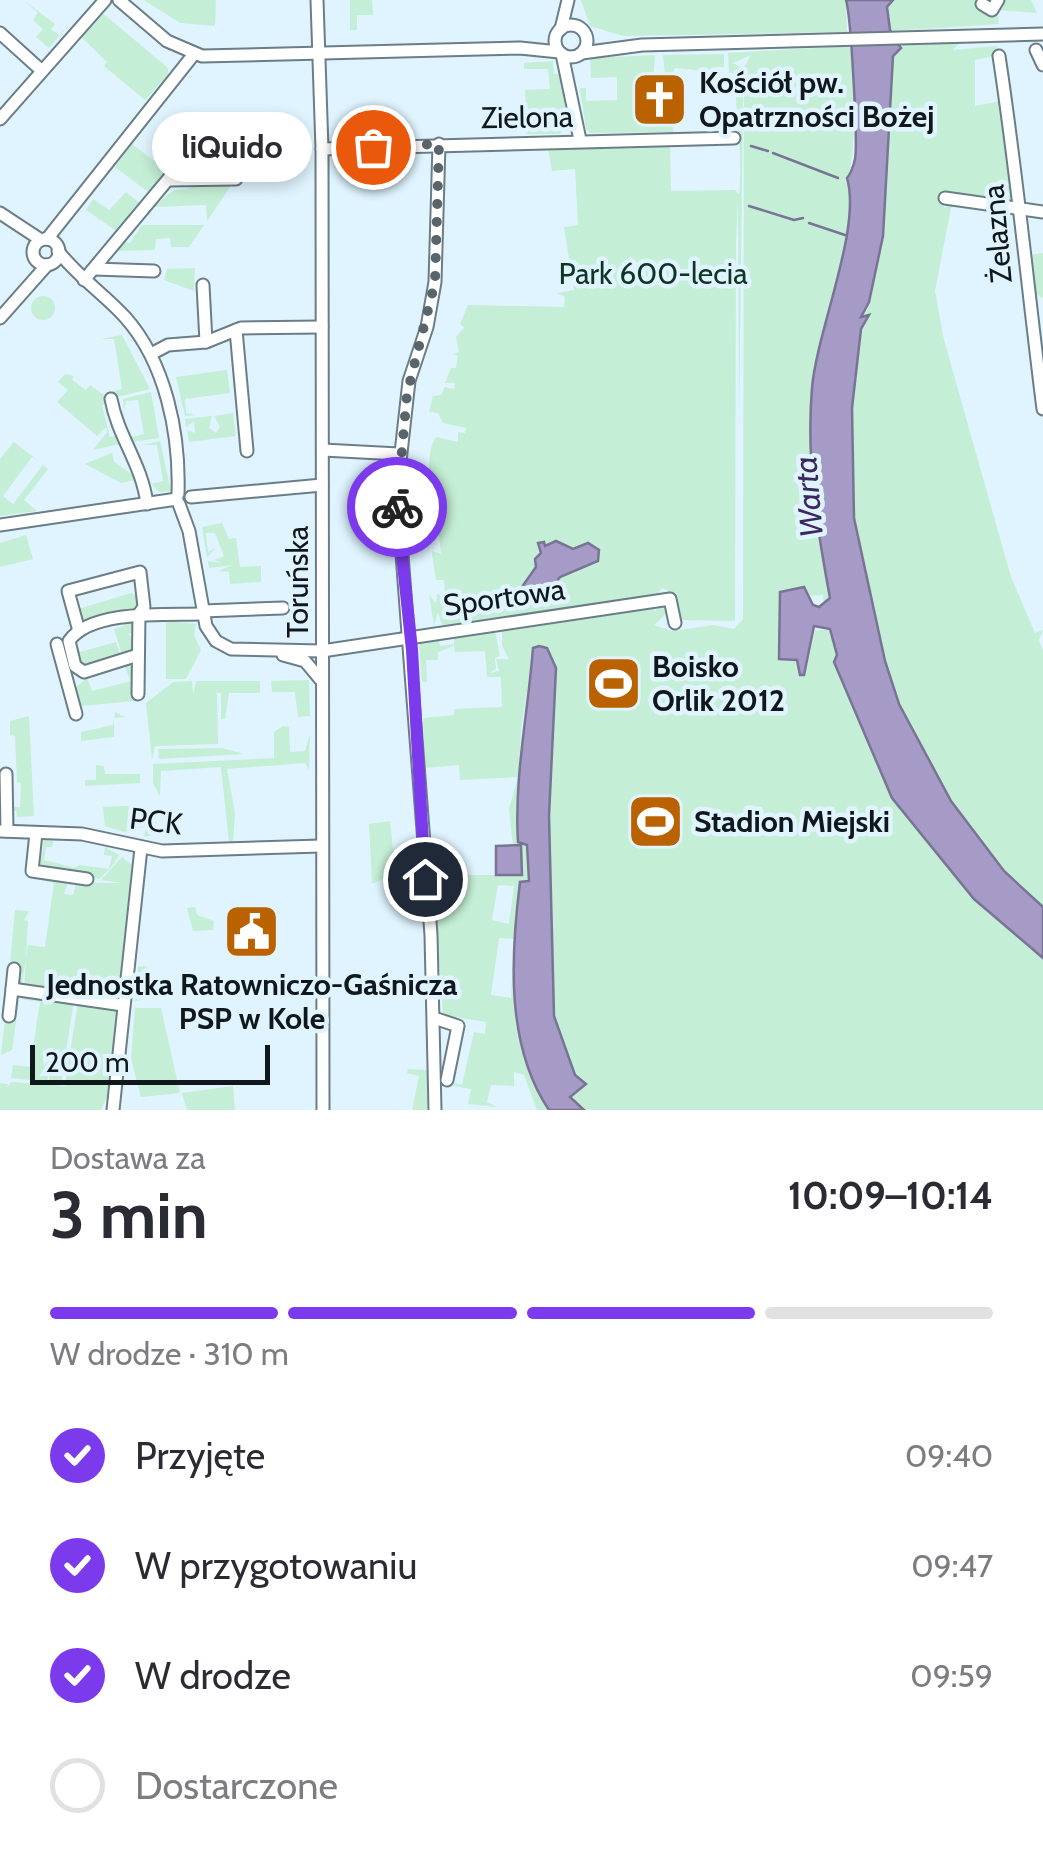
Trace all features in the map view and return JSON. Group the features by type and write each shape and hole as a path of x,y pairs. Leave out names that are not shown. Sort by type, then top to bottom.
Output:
{"street":[{"path":"0,119 104,0"},
{"path":"118,0 168,40 194,54 520,48 581,54 642,44"},
{"name":"Toruńska","path":"317,0 322,149 323,1110"},
{"path":"571,0 582,31 572,90"},
{"path":"571,0 559,31 560,53 572,90 580,140"},
{"path":"982,4 992,10 998,0"},
{"path":"520,48 559,31 582,31 601,40 642,44 1043,34"},
{"path":"0,33 42,71"},
{"path":"1036,50 1043,65"},
{"path":"0,318 30,278 42,253 194,54"},
{"name":"Żelazna","path":"999,56 1038,334 1043,409"},
{"name":"Zielona","path":"322,149 734,138"},
{"path":"434,1110 434,1018 410,637 398,535 399,454 410,380 434,294 439,144"},
{"path":"84,280 185,160"},
{"path":"168,180 236,179"},
{"path":"945,198 1043,212"},
{"path":"0,213 42,253 72,270 124,316 151,354 165,393 208,630 218,643 301,659 314,668 322,683"},
{"path":"42,253 58,251 72,270"},
{"path":"94,270 154,272"},
{"path":"203,285 206,342"},
{"path":"151,354 168,345 206,342 238,329 322,327"},
{"path":"238,329 247,451"},
{"path":"111,400 116,428 130,444 142,474 147,504"},
{"path":"323,450 399,454"},
{"path":"0,525 184,498 322,485"},
{"path":"79,631 68,591 140,572 144,607 139,614 138,694"},
{"name":"Sportowa","path":"251,650 322,651 670,599 674,623"},
{"path":"138,655 81,671 69,644 79,631 139,614 283,608"},
{"path":"57,644 76,714"},
{"path":"4,831 6,773"},
{"name":"PCK","path":"4,831 82,834 141,848 191,852 321,846"},
{"path":"36,833 32,871 87,879"},
{"path":"306,846 321,878"},
{"path":"114,1110 141,848"},
{"path":"9,1016 14,969"},
{"path":"12,989 123,1005"},
{"path":"434,1018 458,1026 447,1080"}],"green space":[{"path":"23,0 55,24 51,29 59,35 70,24 49,48 36,37 43,29 33,20 38,13"},
{"path":"144,0 216,0 215,26 180,23"},
{"path":"350,0 372,0 373,15 357,15 357,30 350,30"},
{"path":"581,0 846,0 847,32 623,36 590,26"},
{"path":"893,0 978,0 982,8 998,14 999,24 891,31 887,7"},
{"path":"1004,0 1031,0 1037,13 998,10"},
{"path":"100,11 168,68 168,75 145,100 104,66 107,62 79,35"},
{"path":"958,44 953,50 997,46 998,55 975,60 975,106 1000,101 1014,201 945,196 944,208 951,202 956,205 951,208 935,291 944,340 1011,577 1035,633 1043,630 1039,640 1043,651 1043,907 1004,871 951,801 899,704 885,661 854,518 852,408 861,329 869,316 861,318 877,253 886,188 893,56 903,45"},
{"name":"Park 600-lecia","path":"849,47 853,72 853,135 847,179 849,221 817,363 811,412 814,492 830,598 824,605 823,595 808,596 804,587 780,592 779,658 797,660 800,674 806,672 815,630 829,630 837,654 834,662 892,798 974,899 1043,958 1043,1110 584,1110 570,1097 586,1084 575,1075 554,1016 549,816 556,668 547,648 533,649 521,731 516,816 527,845 529,881 520,882 516,953 514,939 499,938 491,995 511,998 513,960 525,1055 549,1110 537,1110 524,1075 514,1072 514,1086 491,1085 487,1102 497,1107 468,1104 471,1089 449,1085 451,1073 451,1082 462,1085 474,1032 485,1034 486,1022 443,1015 433,875 522,875 521,845 513,846 509,809 518,777 460,780 459,765 425,768 423,718 454,715 454,709 502,707 501,677 487,677 485,651 455,652 454,646 438,652 438,660 426,660 427,682 422,682 419,643 439,637 440,646 454,644 454,635 495,630 500,656 495,658 496,669 489,673 499,671 496,659 509,659 502,646 502,628 654,606 655,612 659,606 668,612 654,625 672,631 714,625 734,629 743,619 744,67 751,55 733,63 742,68 743,99 739,426 738,200 736,242 735,621 679,620 674,594 662,588 655,597 442,625 438,612 434,626 429,594 436,604 437,594 445,597 444,580 436,580 432,551 441,554 437,517 430,513 429,495 424,492 436,437 458,442 458,432 465,433 466,428 443,423 438,413 429,412 433,396 441,395 445,387 454,389 455,383 445,383 451,368 456,368 456,337 464,328 460,324 468,305 564,307 565,297 557,293 574,290 564,227 578,225 575,169 552,171 548,148 670,145 671,191 735,190 739,195 735,74 729,73 728,53","holes":["498,885 514,886 509,924 492,920"]},
{"path":"724,54 724,67 716,67 716,72 674,68 673,132 590,133 586,129 580,88 586,88 586,101 617,100 617,77 591,78 590,58 655,55 651,114 655,114 656,121 664,121 669,113 663,55"},
{"path":"553,61 554,74 562,74 568,119 560,134 527,134 525,90 550,89 548,69 524,69 524,63"},
{"path":"132,144 170,173 151,194 115,167"},
{"path":"227,181 230,187 207,221 206,205 153,207 174,190 189,189 190,182"},
{"path":"126,192 142,205 119,233 86,210 93,199 109,210"},
{"path":"142,225 204,225 189,247 171,247 170,238 156,239 155,250 117,251 124,242 130,243"},
{"path":"1043,253 1043,298 1032,292 1029,255"},
{"path":"195,268 194,291 164,280 167,269"},
{"path":"43,296 52,299 52,317 43,320 34,317 31,308 34,299"},
{"path":"122,335 150,389 112,398 107,385 110,392 122,389 114,339 101,339"},
{"path":"227,370 230,393 185,399 186,413 195,415 185,416 176,377"},
{"path":"65,374 74,376 72,380 86,390 90,385 104,395 106,404 102,405 110,437 121,435 124,443 93,450 107,432 106,427 97,436 57,402 68,390 58,382"},
{"path":"151,392 159,438 131,442 128,430 132,437 144,434 138,400 126,401 124,410 123,399"},
{"path":"233,413 236,436 189,442 187,430 195,433 194,421 186,427 185,419 212,416 209,428 216,433 220,427 214,416"},
{"path":"160,441 171,491 160,492 151,484 163,481 157,445 143,445"},
{"path":"14,442 39,461 32,457 3,496 13,504 43,465 48,469 24,500 37,511 0,516 0,459"},
{"path":"112,453 114,462 139,479 121,483 85,464"},
{"path":"222,523 229,539 236,538 240,567 261,566 261,582 230,584 229,572 218,571 233,565 209,568 208,561 222,563 214,560 224,556 215,533 206,533 208,552 216,548 207,557 202,527"},
{"path":"26,535 33,559 0,567 0,543"},
{"path":"131,593 142,599 133,612 86,624 78,609"},
{"path":"166,621 196,624 194,635 201,650 186,679 166,679"},
{"path":"136,622 136,632 128,634 136,641 135,648 123,658 114,629"},
{"path":"76,640 80,652 116,642 121,658 90,668 79,665 71,649"},
{"path":"136,664 134,701 81,706 75,688 87,678 92,691 131,681 125,667"},
{"path":"309,680 310,716 298,717 295,692 272,692 271,681"},
{"path":"192,681 193,694 196,681 260,681 260,693 229,693 225,719 221,719 221,693 217,693 218,744 155,746 152,760 146,703 173,682"},
{"path":"29,716 34,816 17,817 16,811 10,811 10,807 20,807 21,783 17,782 15,736 10,735 10,721"},
{"path":"114,718 114,737 81,741 81,732 113,725"},
{"path":"289,727 290,752 305,751 310,734 309,770 305,763 227,769 235,813 233,843 229,843 221,767 161,771 160,796 153,783 153,764 274,758 274,732"},
{"path":"222,748 244,754 159,759 158,749"},
{"path":"96,765 104,766 105,774 140,774 140,783 85,786 85,780 96,780"},
{"path":"147,805 140,809 138,824 157,822 150,826 148,834 153,835 144,837 146,826 124,832 105,826 103,807"},
{"path":"390,821 397,886 384,886 385,878 372,884 369,824"},
{"path":"44,840 53,841 52,847 46,847 44,860 75,868 79,865 109,869 99,879 40,867"},
{"path":"105,847 119,855 109,869 112,856 104,855"},
{"path":"122,857 132,865 107,1096 101,1110 0,1110 0,1083 8,1084 7,1088 11,1082 65,1086 79,996 24,988 26,960 21,987 18,985 17,965 10,964 15,910 29,911 24,920 28,921 26,958 28,945 45,947 54,883 36,879 37,874 62,878 67,885 64,894 73,895 76,883 122,883 101,880"},
{"path":"195,907 197,915 214,921 213,930 193,931 187,908"},
{"path":"138,967 150,969 154,988 146,999 135,1001"},
{"path":"23,992 31,993 28,998 67,1004 74,1000 61,1083 49,1082 49,1071 47,1082 11,1078 13,1065 30,1067 40,1002 22,999"},
{"path":"20,993 12,1050 1,1055 5,1019"},
{"path":"135,1008 161,1008 180,1093 141,1097 131,1059"},
{"path":"408,1069 427,1070 427,1110 412,1110 419,1076 407,1073"},
{"path":"233,1086 235,1110 187,1110 182,1093"}],"shaded area":[{"path":"846,0 893,0 887,7 890,30 901,48 893,56 883,236 869,302 861,317 869,315 861,329 852,408 854,518 885,661 899,704 951,801 1004,871 1043,907 1043,958 974,899 892,798 834,662 837,655 830,629 814,626 804,675 800,675 797,660 779,659 780,592 804,587 813,605 819,607 830,598 810,441 812,388 844,251 849,224 847,178 855,159 854,80"},
{"path":"556,541 573,549 588,543 599,550 598,561 560,577 541,603 526,605 519,591 536,567 535,559 541,553 538,543 544,542 545,546"},
{"path":"533,648 547,648 556,668 549,816 554,1016 575,1075 586,1084 570,1097 584,1110 549,1110 525,1057 515,999 520,882 529,881 527,845 518,842 518,793"},
{"path":"521,845 522,875 496,875 496,846"}],"waterway":[{"path":"751,146 768,151"},
{"path":"773,153 838,178"},
{"path":"749,206 794,220 803,218"},
{"path":"809,223 845,235"}],"way so far":[{"path":"373,147 439,144 435,282 427,327 407,394 397,507"}],"place":[{"name":"Kościół pw. Opatrzności Bożej","path":"660,99"},
{"name":"liQuido","path":"373,147"},
{"name":"Boisko Orlik 2012","path":"613,683"},
{"name":"Stadion Miejski","path":"655,821"},
{"name":"Jednostka Ratowniczo-Gaśnicza PSP w Kole","path":"252,931"}],"route":[{"path":"397,507 412,650 425,879"}],"water label":[{"name":"Warta","path":"808,497"}]}
